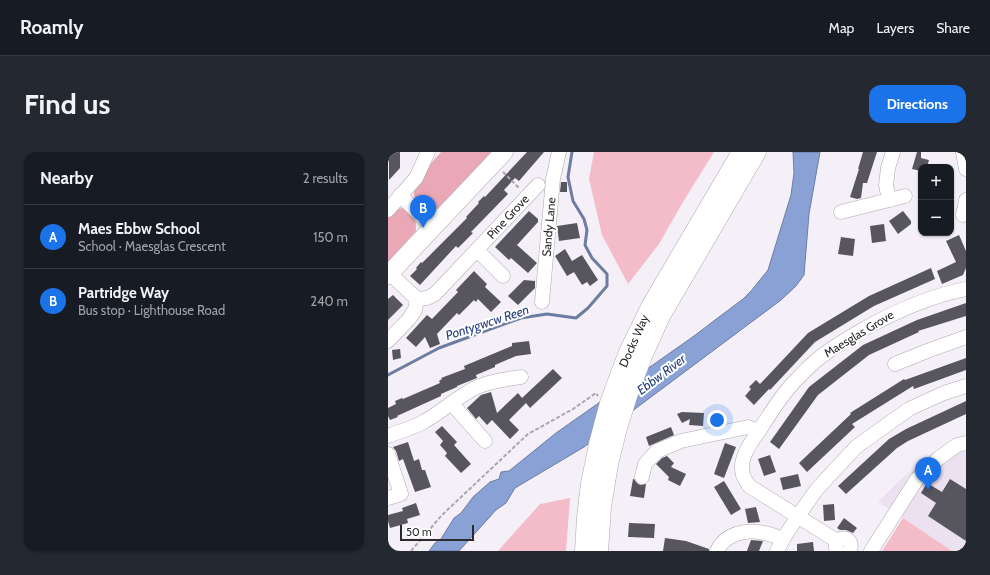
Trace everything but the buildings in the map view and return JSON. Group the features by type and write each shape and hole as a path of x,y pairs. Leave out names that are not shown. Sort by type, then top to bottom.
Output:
{"main road":[{"name":"Docks Way","path":"584,551 590,484 598,444 609,403 628,352 651,305 741,152"},
{"name":"Docks Way","path":"599,551 602,507 609,464 628,396 661,316 757,152"},
{"path":"388,274 499,157"}],"street":[{"path":"388,210 416,178 428,152"},
{"name":"Sandy Lane","path":"542,302 553,179 559,152"},
{"path":"888,200 886,185 888,168 893,152"},
{"path":"963,152 966,169"},
{"name":"Pine Grove","path":"417,299 427,298 435,294 538,185"},
{"path":"400,195 432,227"},
{"path":"841,212 905,196"},
{"path":"963,215 966,200"},
{"name":"Pine Grove","path":"477,250 503,276"},
{"path":"388,274 417,299 415,310 409,320 388,341"},
{"name":"Maesglas Grove","path":"849,551 851,545 844,538 842,538 837,546 798,516 749,486 743,475 742,463 748,448 780,398 801,374 821,356 876,322 901,310 933,297 966,289"},
{"path":"895,364 966,337"},
{"path":"388,436 426,421 466,394 487,383 522,377"},
{"path":"717,551 727,539 733,535 753,531 766,533 780,545 817,489 856,447 909,409 944,393 966,386"},
{"path":"452,404 485,441"},
{"path":"642,477 645,464 657,451 681,441 748,427 759,430"},
{"path":"871,551 918,479 939,458 957,445 966,443"},
{"path":"388,454 401,494 388,498"}],"path":[{"path":"499,157 528,196"},
{"path":"411,551 442,516 528,434 573,409 596,393"}],"shaded area":[{"path":"441,152 492,152 437,209 424,209 418,204 415,198 414,191 416,184 420,176"},
{"path":"594,152 714,152 659,244 628,284 602,235 589,179"},
{"path":"403,208 414,216 416,231 388,262 388,214 396,209"},
{"path":"966,438 966,551 952,551 878,502 902,478 932,454"},
{"path":"570,498 566,551 498,551 540,504"},
{"path":"903,518 952,551 882,551"}],"water":[{"name":"Ebbw River","path":"793,152 820,152 809,214 804,275 796,286 781,300 584,447 515,488 506,503 496,510 459,551 429,551 435,543 441,539 454,518 461,513 473,497 490,482 499,479 501,472 509,471 556,433 694,336 743,299 751,291 768,270 791,195 794,173"}],"waterway":[{"name":"Pontygwcw Reen","path":"388,375 439,348 521,318 547,314 576,318 588,308 607,286 607,274 592,258 585,245 587,230 584,219 573,201 568,177 572,152"}],"place":[{"name":"Partridge Way","path":"423,228"},
{"name":"Maes Ebbw School","path":"928,490"}]}
